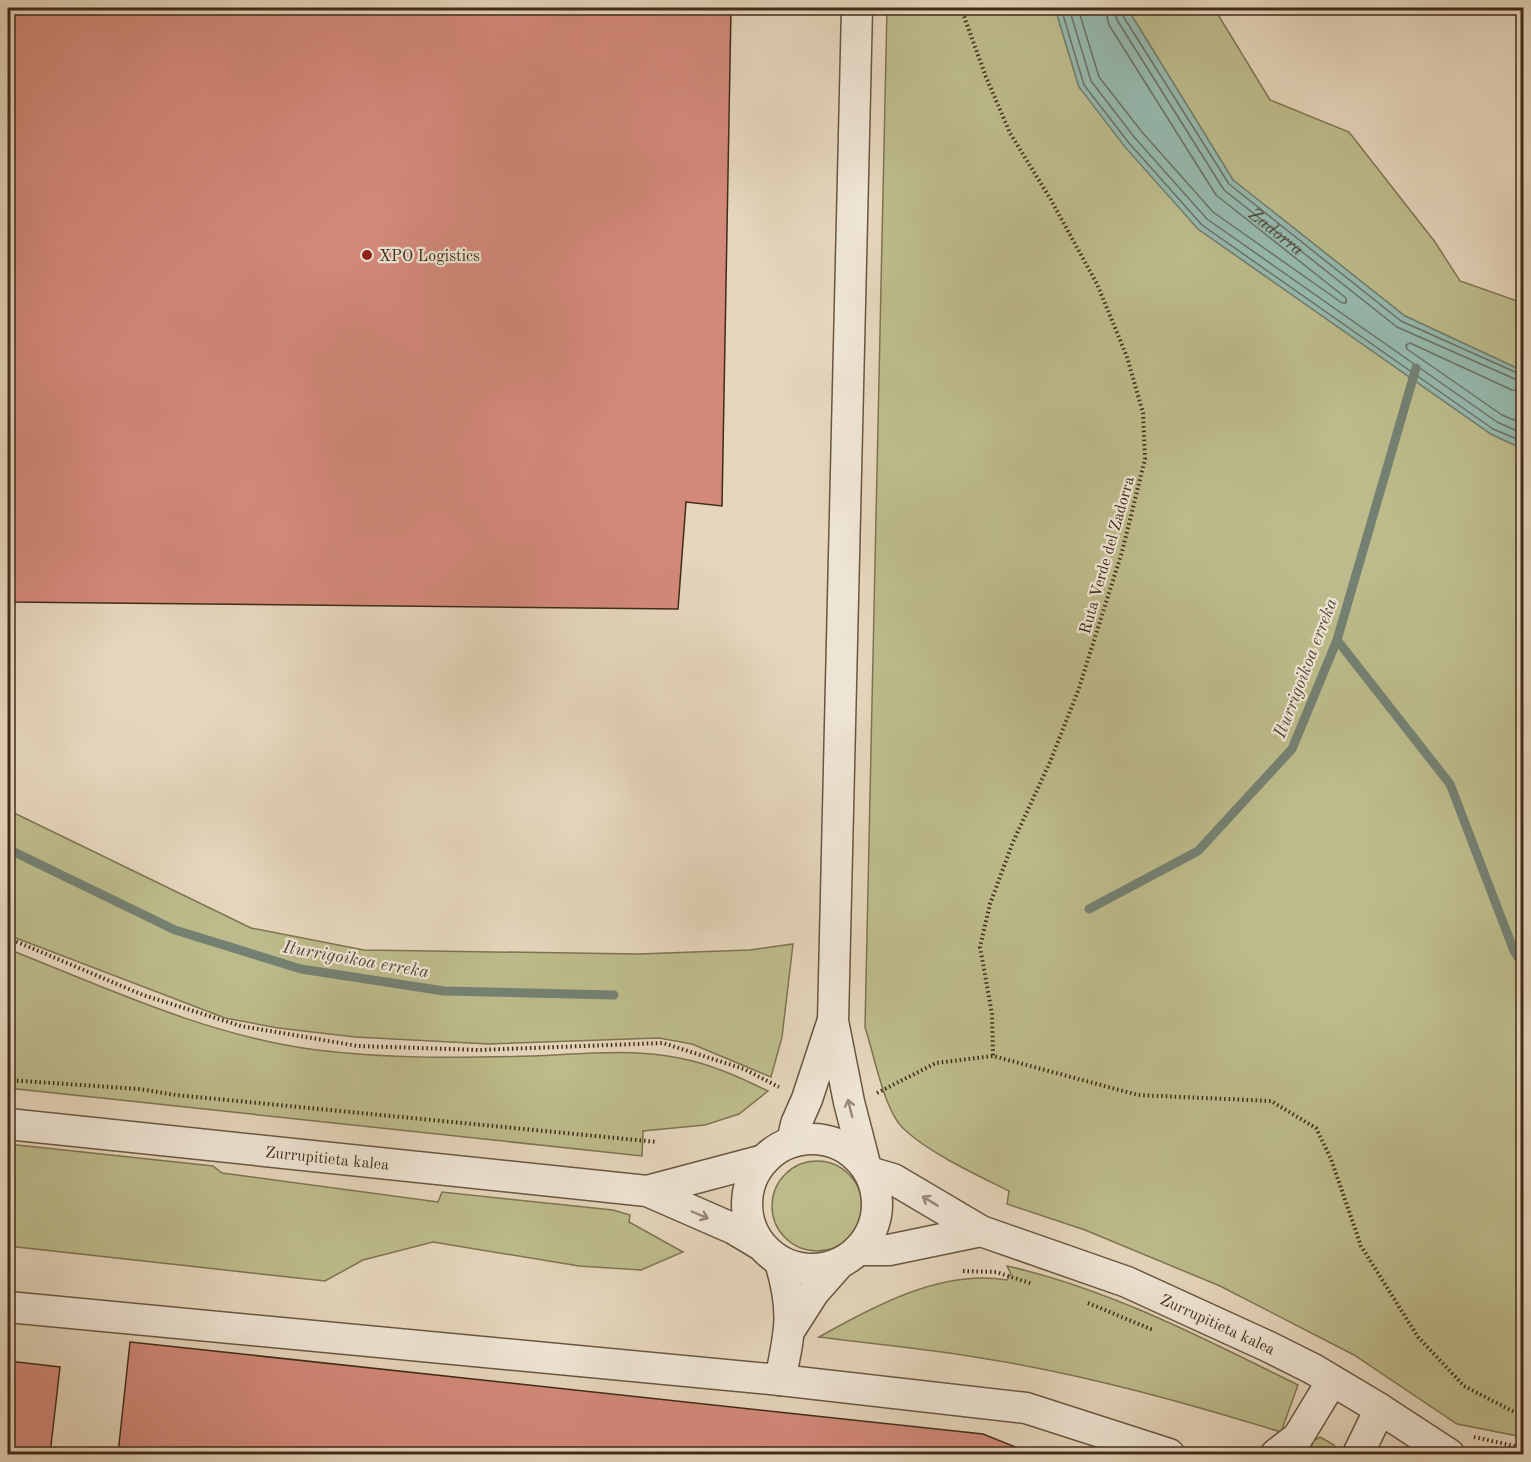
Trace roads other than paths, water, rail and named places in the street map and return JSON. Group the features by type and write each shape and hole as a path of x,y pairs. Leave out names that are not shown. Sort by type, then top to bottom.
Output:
{"street":[{"path":"791,1328 814,1292 870,1236 877,1212 876,1187 867,1168 849,1102 833,1021 857,8"},
{"path":"792,1142 796,1124 807,1099 833,1021"},
{"name":"Zurrupitieta kalea","path":"8,1124 646,1191 734,1229 770,1253"},
{"path":"780,1380 791,1328 788,1287 770,1253 749,1223 747,1201 752,1179 764,1160 777,1149 792,1142 812,1138 832,1141 850,1150 867,1168"},
{"name":"Zurrupitieta kalea","path":"646,1191 764,1160"},
{"name":"Zurrupitieta kalea","path":"867,1168 893,1179 981,1231 1127,1282 1267,1346 1380,1409 1445,1451 1474,1455"},
{"path":"770,1253 798,1269 818,1270 849,1258 981,1231"},
{"path":"8,1307 780,1380 1026,1408 1169,1455"},
{"path":"1276,1455 1298,1437 1332,1381"},
{"path":"1358,1455 1380,1409"}],"water":[{"name":"Zadorra","path":"1055,8 1127,8 1233,180 1405,316 1523,371 1523,449 1491,434 1198,229 1125,147 1079,87"}],"waterway":[{"name":"Iturrigoikoa erreka","path":"1089,909 1198,851 1292,749 1337,640 1416,368"},
{"path":"1337,640 1450,784 1514,951 1524,966"},
{"name":"Iturrigoikoa erreka","path":"8,849 175,930 301,969 444,991 614,995"}],"place":[{"name":"XPO Logistics","path":"367,255"}]}
